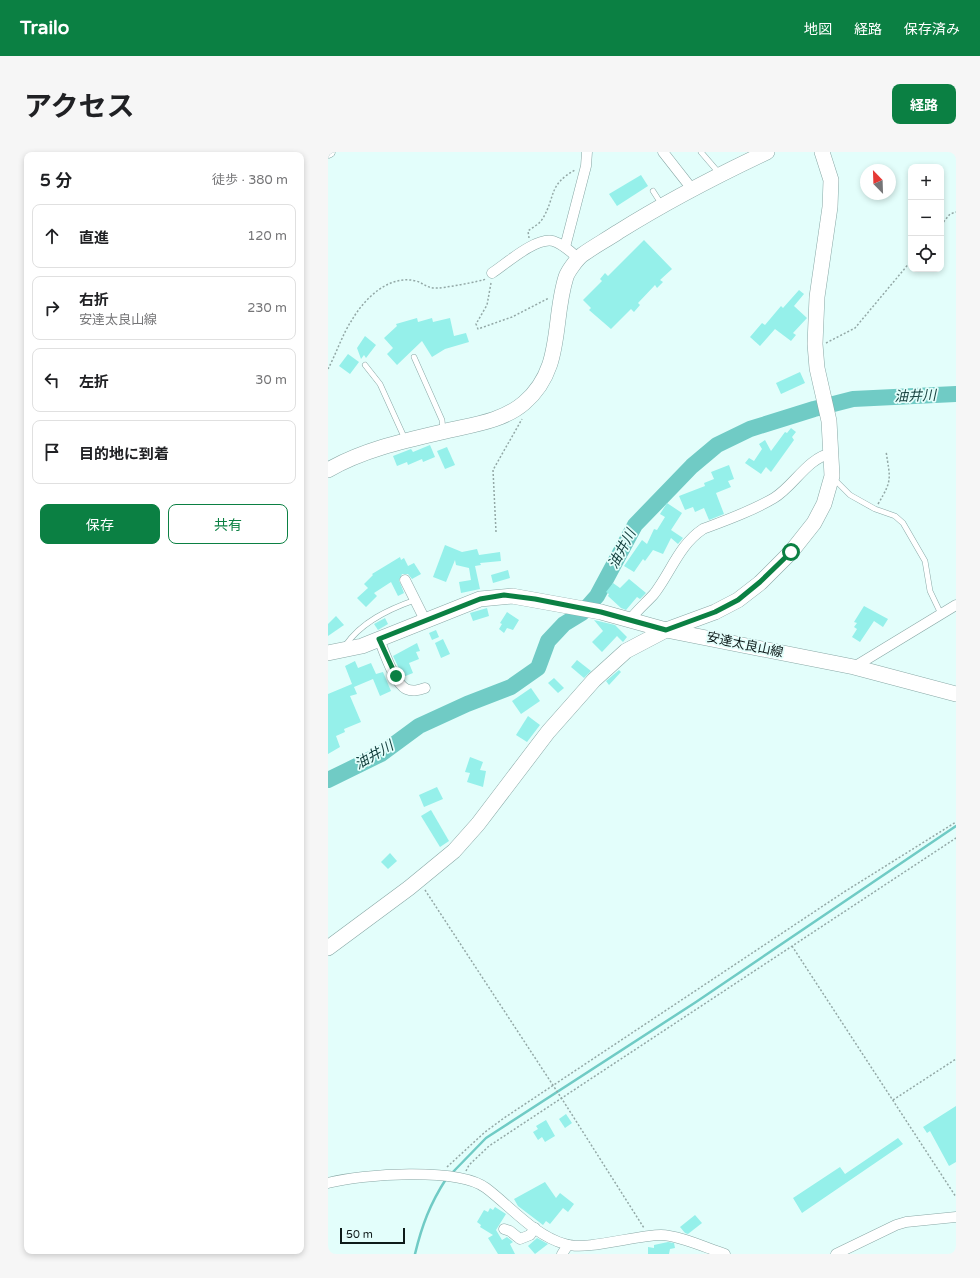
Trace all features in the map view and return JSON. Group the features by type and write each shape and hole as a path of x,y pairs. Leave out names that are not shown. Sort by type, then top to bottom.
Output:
{"street":[{"path":"565,247 586,166 587,152"},
{"path":"664,152 692,189"},
{"path":"328,470 349,459 407,441 486,422 520,406 536,389 546,375 555,347 567,276 579,259 637,220 720,174 767,152"},
{"path":"328,948 419,880 454,851 478,824 548,732 594,680 626,651 666,630 715,612 738,600 760,582 800,542 814,523 824,504 832,476 832,453 829,421 815,348 816,297 830,208 831,180 822,152"},
{"path":"492,273 530,247 544,241 552,241 565,247 579,259"},
{"path":"630,620 653,595 684,546 695,535 703,529 773,498 807,467 826,454 832,453"},
{"path":"405,580 425,620"},
{"name":"安達太良山線","path":"332,653 379,639 425,620 489,597 512,596 601,612 666,630 708,637 854,667 956,694"},
{"path":"854,667 956,605"},
{"path":"379,639 402,686 407,690 415,691 425,688"},
{"path":"328,1183 356,1177 440,1176 460,1178 475,1182 485,1188 535,1228 558,1242 564,1252 580,1245 667,1235 725,1254"},
{"path":"836,1254 896,1225 906,1222 956,1217"},
{"path":"504,1229 510,1231 520,1239 530,1235 535,1228"}],"lane":[{"path":"701,152 720,174"},
{"path":"653,191 662,206"},
{"path":"414,357 442,420 443,432"},
{"path":"365,365 380,384 407,441"},
{"path":"832,476 850,496 875,509 895,516 903,523 925,561 930,591 941,614"},
{"path":"332,653 373,620 394,608 415,600"}],"path":[{"path":"530,247 528,231 543,219 552,194 561,178 586,166"},
{"path":"944,221 950,214 956,212"},
{"path":"815,348 855,328 908,265"},
{"path":"492,273 487,305 476,324 478,329 512,316 564,292"},
{"path":"328,369 351,320 372,296 386,285 406,280 417,281 426,287 445,288 484,280 492,273"},
{"path":"496,532 493,470 522,421 520,406"},
{"path":"875,509 889,485 890,478 886,451"},
{"path":"440,1176 485,1132 553,1085 844,892 956,822"},
{"path":"460,1178 469,1165 489,1146 956,838"},
{"path":"419,880 556,1089 649,1236"},
{"path":"792,946 956,1197"},
{"path":"893,1100 956,1059"}],"building":[{"path":"641,175 648,186 617,206 609,194"},
{"path":"644,240 672,269 660,280 663,282 657,288 655,285 638,303 640,305 634,312 631,309 611,329 589,310 591,308 583,300 602,281 600,279 605,273 608,276"},
{"path":"799,290 804,294 794,306 807,318 793,333 796,335 791,341 775,329 760,346 750,337 762,323 765,325 781,306 783,308"},
{"path":"417,318 418,322 432,318 433,322 450,318 454,336 466,333 469,342 445,349 432,357 422,341 397,365 387,354 393,348 384,338 397,326 396,324"},
{"path":"365,336 376,345 366,358 364,355 361,359 357,348"},
{"path":"348,354 359,362 350,374 339,366"},
{"path":"800,372 805,383 781,394 776,383"},
{"path":"791,428 796,432 792,437 794,440 771,472 766,467 761,474 745,463 749,458 754,461 762,449 759,444 765,440 771,451 785,432 787,433"},
{"path":"430,445 435,457 423,462 422,459 408,465 407,462 397,466 393,456 411,449 413,452"},
{"path":"447,447 455,465 445,469 437,451"},
{"path":"729,465 734,479 728,481 731,487 716,493 724,514 709,520 704,508 695,512 693,507 685,510 679,496 705,486 704,483 714,479 711,472"},
{"path":"667,503 682,513 671,530 683,538 678,544 671,538 663,554 653,550 645,561 643,559 634,572 624,566 642,540 647,544 654,529 657,530 665,517 660,514"},
{"path":"445,545 462,552 477,549 479,555 500,552 501,561 480,563 481,565 475,566 480,589 461,593 459,582 471,580 469,568 456,565 455,560 446,582 433,577"},
{"path":"400,557 401,560 404,558 408,566 414,563 421,574 412,579 408,574 402,574 399,580 404,593 398,596 391,582 374,593 377,596 366,607 357,598 368,588 364,584 373,575 372,574"},
{"path":"508,570 510,578 493,583 491,575"},
{"path":"629,579 646,593 640,599 637,597 626,610 621,608 608,596 609,594 606,592 613,583 620,588"},
{"path":"864,606 888,619 883,627 874,621 860,642 852,637 857,629 854,627 857,623 854,622"},
{"path":"487,608 489,616 473,621 470,613"},
{"path":"507,612 519,620 513,630 507,628 504,633 499,629 502,624 500,623"},
{"path":"336,616 344,625 328,636 328,624"},
{"path":"385,618 388,624 378,630 374,624"},
{"path":"594,620 615,625 627,637 623,642 617,636 602,652 592,642 603,631"},
{"path":"436,630 439,637 432,640 429,633"},
{"path":"443,639 450,654 441,658 435,643"},
{"path":"417,643 420,651 416,652 419,659 409,663 413,673 403,677 393,656"},
{"path":"577,660 591,671 584,678 571,667"},
{"path":"355,661 358,668 371,663 376,674 383,672 391,691 380,696 373,679 354,687 357,694 350,696 361,722 344,729 345,732 336,736 340,747 328,754 328,694 352,684 345,666"},
{"path":"619,670 621,672 609,685 606,681"},
{"path":"554,678 564,688 558,693 548,683"},
{"path":"531,688 540,701 521,714 512,701"},
{"path":"528,716 540,725 527,742 516,735"},
{"path":"470,757 483,762 480,770 486,771 483,787 467,782 470,773 465,772"},
{"path":"437,787 443,799 424,807 419,795"},
{"path":"431,810 449,841 440,847 421,816"},
{"path":"390,853 397,861 388,869 381,862"},
{"path":"956,1106 956,1162 949,1166 930,1131 927,1133 923,1127"},
{"path":"566,1114 572,1123 565,1128 559,1119"},
{"path":"546,1120 555,1136 545,1142 542,1137 538,1140 533,1132 538,1129 536,1126"},
{"path":"898,1138 903,1144 802,1213 793,1198 840,1167 845,1174"},
{"path":"545,1182 556,1198 560,1193 574,1204 568,1212 563,1208 550,1224 546,1221 543,1225 518,1206 514,1199"},
{"path":"495,1207 506,1214 496,1230 502,1240 507,1237 513,1242 510,1244 515,1254 498,1254 488,1238 493,1235 480,1227 481,1225 477,1222 484,1210 488,1212 490,1208 493,1210"},
{"path":"695,1215 702,1223 688,1234 685,1233 680,1227"},
{"path":"537,1238 548,1244 535,1254 528,1246"},
{"path":"668,1242 674,1243 675,1248 670,1249 669,1254 648,1254 648,1247 654,1248 654,1245"}],"waterway":[{"name":"油井川","path":"328,780 381,754 419,726 467,704 511,687 538,668 548,641 564,624 582,613 597,596 635,525 692,466 717,445 750,429 814,409 853,399 956,394"},
{"path":"451,1174 486,1138 696,1002 956,826"},
{"path":"415,1254 427,1215 435,1197 446,1179"}],"route":[{"path":"396,676 379,639 480,599 504,595 535,599 601,612 666,630 715,612 738,600 760,582 791,552"}]}
